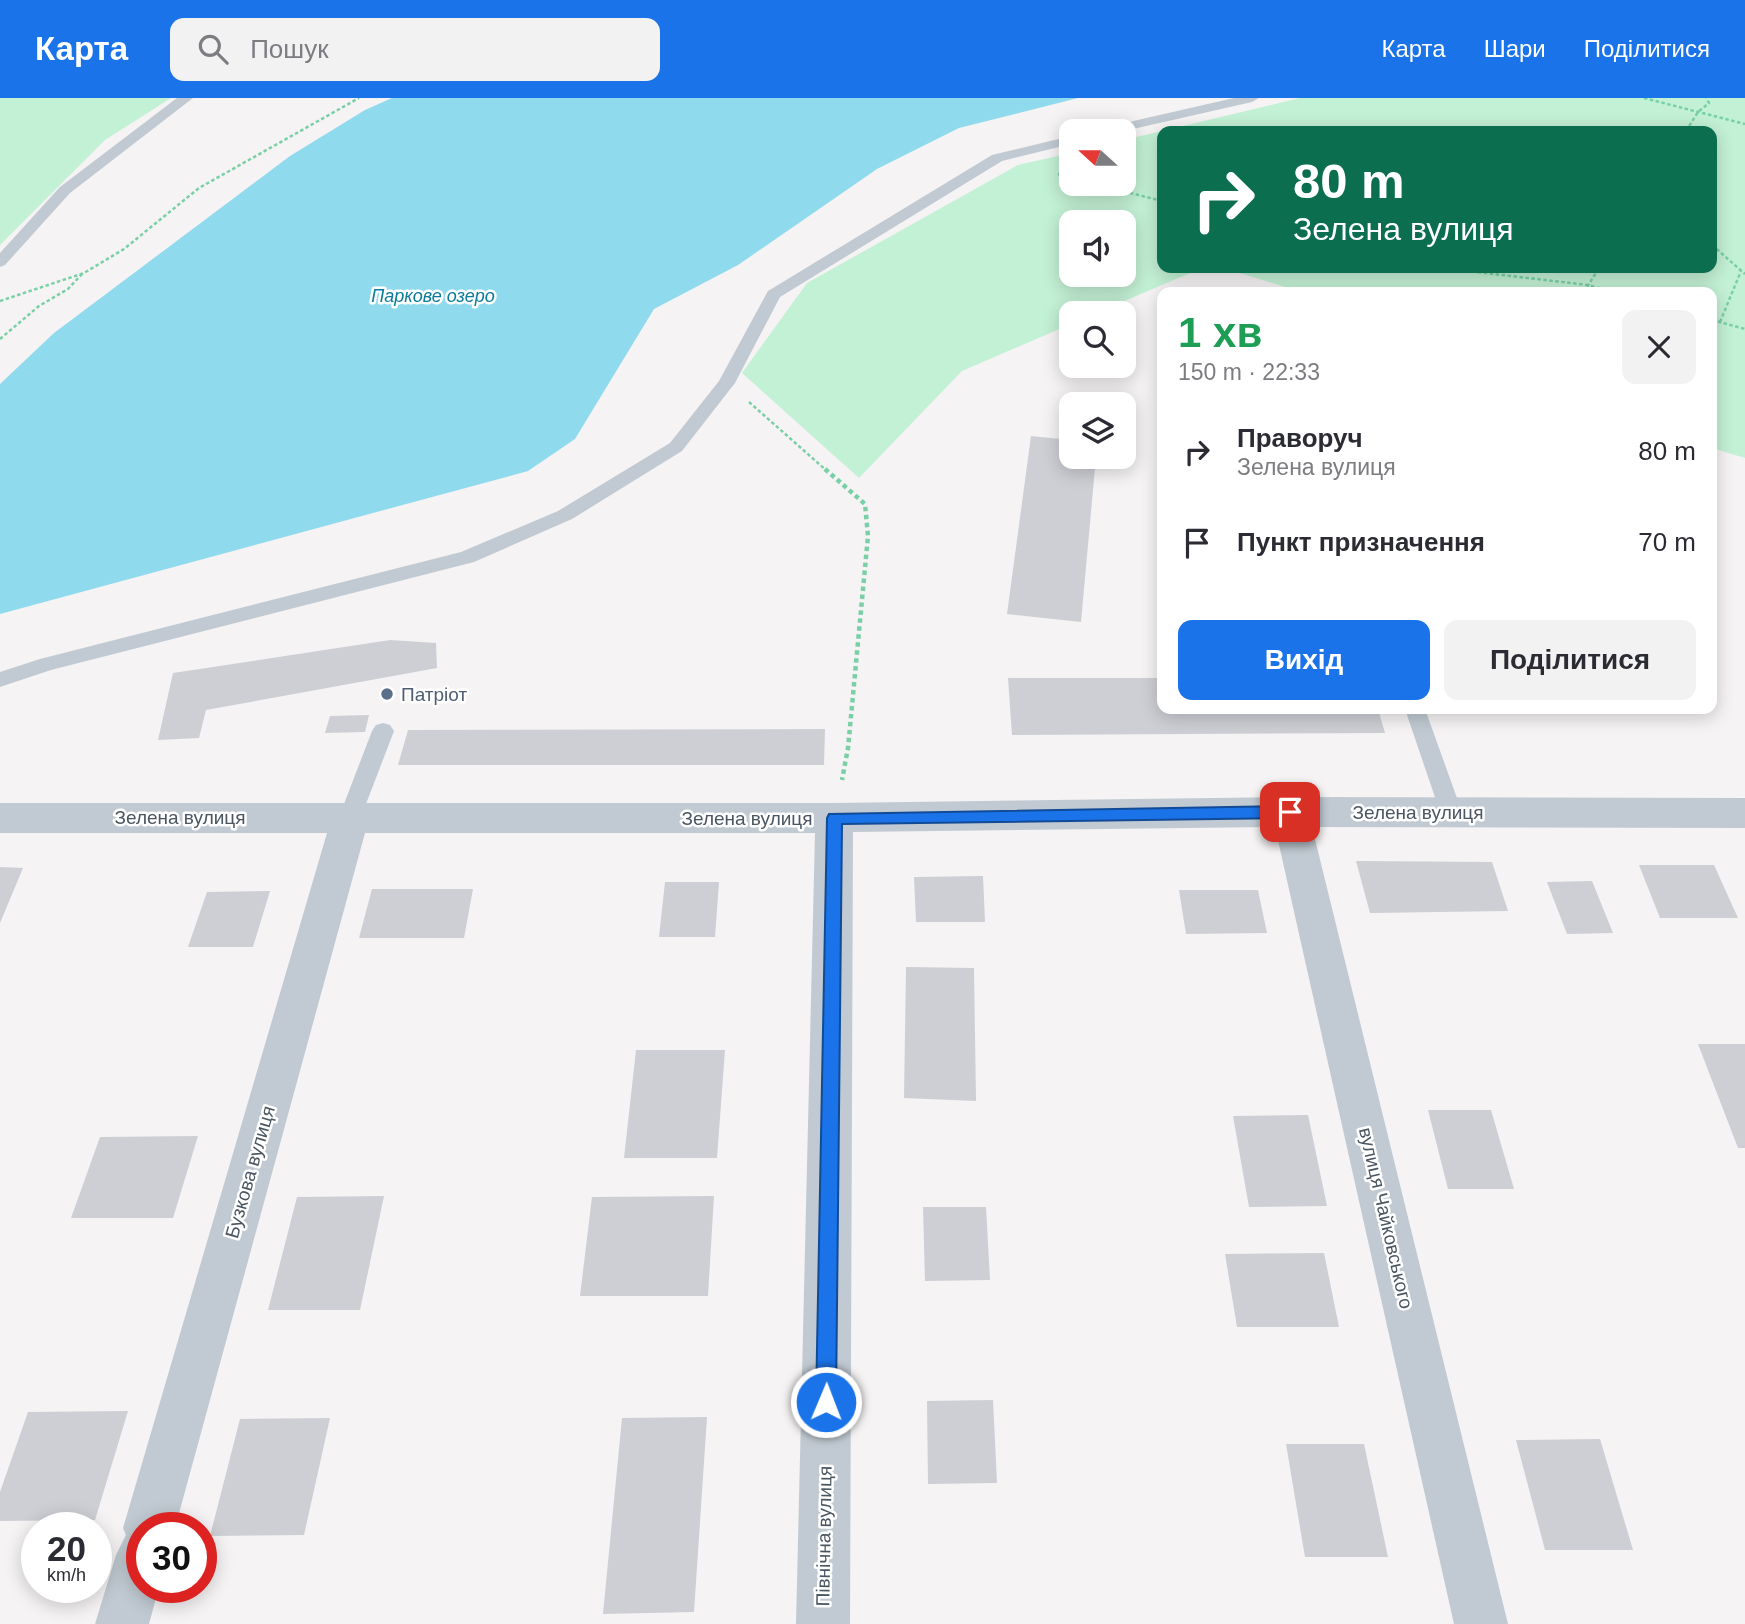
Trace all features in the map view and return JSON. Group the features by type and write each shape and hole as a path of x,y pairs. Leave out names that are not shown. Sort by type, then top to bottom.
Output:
{"street":[{"name":"Зелена вулиця","path":"0,818 835,818 1290,812 1745,813"},
{"name":"вулиця Чайковського","path":"1290,812 1481,1624"},
{"name":"Бузкова вулиця","path":"154,1512 350,817"},
{"name":"Північна вулиця","path":"823,1624 835,818"},
{"path":"122,1624 128,1603"}],"lane":[{"path":"0,262 65,190 186,98"},
{"path":"1136,124 1252,98"},
{"path":"0,680 47,664 467,557 565,515 676,447 727,383 774,294 997,158 1059,143"},
{"path":"1417,714 1451,812"},
{"path":"350,817 383,731"}],"path":[{"path":"0,301 84,273 124,249 200,188 359,98"},
{"path":"1644,98 1745,124"},
{"path":"1689,126 1698,112 1709,103 1706,98"},
{"path":"1136,194 1157,200"},
{"path":"1717,250 1743,272 1720,323"},
{"path":"0,340 38,306 68,289 84,273"},
{"path":"1484,273 1595,287"},
{"path":"1588,285 1596,273"},
{"path":"1717,322 1745,330"},
{"path":"727,383 866,504 868,536 850,721 835,818"}],"green space":[{"path":"0,98 171,98 105,140 0,245"},
{"path":"1300,98 1745,98 1745,458 1717,450 1717,287 1285,287 1240,273 1717,273 1717,126 1183,126"},
{"path":"1157,132 1157,273 1190,273 1124,301 1059,301 1059,329 962,371 859,478 742,373 807,283 1018,165 1059,156 1059,196 1136,196 1136,137"}],"water":[{"name":"Паркове озеро","path":"392,98 1078,98 959,128 877,169 738,265 654,309 575,439 528,471 0,614 0,384 54,333 290,156 365,110"}],"building":[{"path":"1031,436 1059,439 1059,469 1095,469 1081,622 1007,614"},
{"path":"390,640 436,643 437,668 206,710 199,738 158,740 173,673"},
{"path":"1008,678 1157,678 1157,714 1379,714 1385,733 1012,735"},
{"path":"369,715 365,732 325,733 330,716"},
{"path":"825,729 824,765 398,765 408,730"},
{"path":"1356,861 1492,862 1508,911 1370,913"},
{"path":"1639,865 1714,865 1738,918 1660,918"},
{"path":"0,867 23,868 0,923"},
{"path":"983,876 985,922 916,922 914,877"},
{"path":"1592,881 1613,933 1567,934 1547,882"},
{"path":"665,882 719,882 715,937 659,937"},
{"path":"372,889 473,889 464,938 359,938"},
{"path":"1179,890 1258,890 1267,933 1186,934"},
{"path":"270,891 253,947 188,947 207,892"},
{"path":"906,967 974,968 976,1101 904,1098"},
{"path":"1698,1044 1745,1044 1745,1148 1738,1148"},
{"path":"636,1050 725,1050 717,1158 624,1158"},
{"path":"1428,1110 1491,1110 1514,1189 1448,1189"},
{"path":"1308,1115 1327,1206 1249,1207 1233,1116"},
{"path":"198,1136 173,1218 71,1218 100,1137"},
{"path":"384,1196 360,1310 268,1310 297,1197"},
{"path":"714,1196 708,1296 580,1296 592,1197"},
{"path":"923,1207 986,1207 990,1280 925,1281"},
{"path":"1324,1253 1339,1327 1237,1327 1225,1254"},
{"path":"993,1400 997,1483 928,1484 927,1401"},
{"path":"128,1411 97,1512 21,1512 21,1521 0,1521 0,1492 28,1412"},
{"path":"707,1417 694,1612 603,1614 622,1418"},
{"path":"330,1418 304,1535 217,1536 216,1512 240,1419"},
{"path":"1600,1439 1633,1550 1545,1550 1516,1440"},
{"path":"1286,1444 1364,1444 1388,1557 1305,1557"}],"place":[{"name":"Патріот","path":"387,694"}],"route":[{"path":"826,1402 835,818 1290,812"}]}
